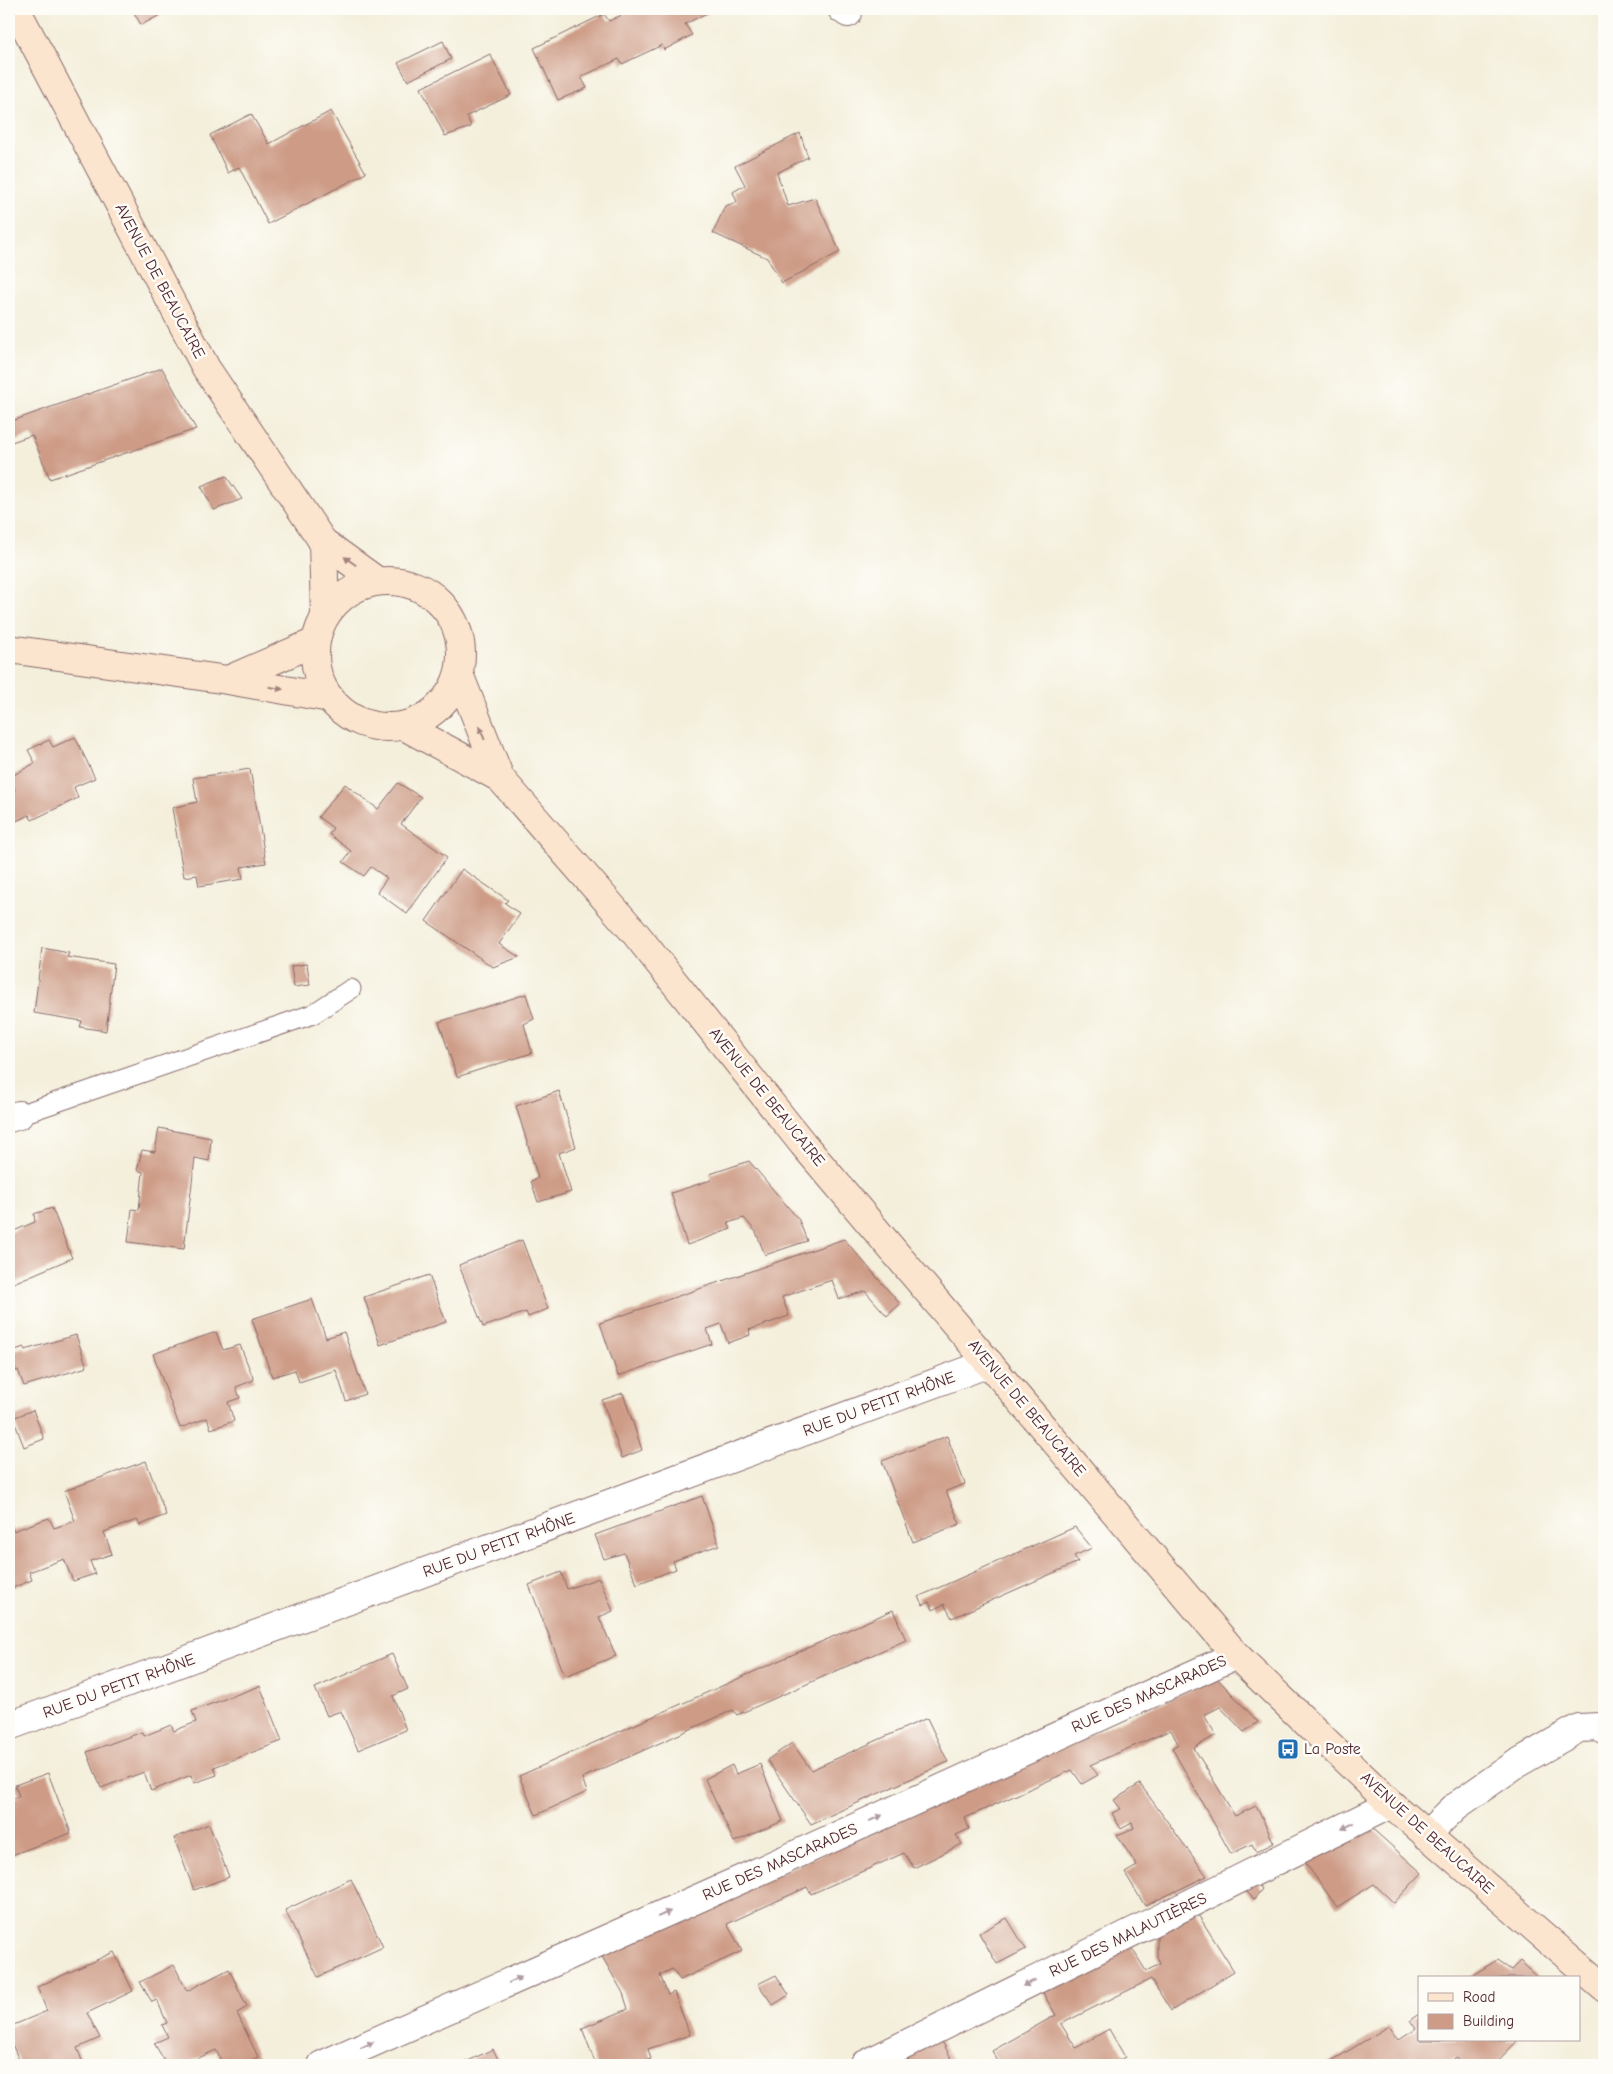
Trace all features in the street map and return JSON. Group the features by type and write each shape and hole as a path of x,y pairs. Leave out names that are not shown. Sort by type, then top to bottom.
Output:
{"street":[{"name":"AVENUE DE BEAUCAIRE","path":"16,9 206,368 323,542 377,581"},
{"path":"323,542 325,616"},
{"path":"377,581 402,581 425,589 444,605 457,626 462,650 459,674 451,692 439,707 423,719 404,726 383,727 363,723 344,713 330,698 320,681 315,661 316,642 325,616 338,599 357,587 377,581"},
{"path":"228,680 316,642"},
{"path":"9,650 228,680 330,698"},
{"name":"AVENUE DE BEAUCAIRE","path":"459,674 500,778 635,933 804,1144 1236,1655 1391,1804 1604,1988"},
{"name":"AVENUE DE BEAUCAIRE","path":"404,726 500,778"},
{"name":"RUE DU PETIT RHÔNE","path":"9,1726 989,1363"},
{"name":"RUE DES MASCARADES","path":"322,2065 760,1871 1236,1655"},
{"path":"1426,1835 1456,1806 1516,1764 1580,1728 1600,1727 1604,1730"},
{"name":"RUE DES MALAUTIÈRES","path":"864,2065 1391,1804"}],"lane":[{"path":"14,1116 313,1014 351,989"}],"building":[{"path":"132,9 172,9 141,25"},
{"path":"634,9 715,9 685,24 692,35 664,50 662,45 622,64 619,59 581,77 587,88 558,100 534,48 604,14 609,21"},
{"path":"443,41 451,59 408,81 398,63"},
{"path":"490,54 511,95 467,116 471,127 445,136 421,88"},
{"path":"331,111 366,173 268,224 239,167 228,173 210,135 251,114 269,144"},
{"path":"800,133 808,157 777,173 788,206 815,198 840,252 782,283 767,258 713,233 725,206 737,202 733,192 745,185 735,166"},
{"path":"162,368 196,429 50,479 32,435 9,443 9,422"},
{"path":"226,476 242,499 214,510 201,486"},
{"path":"75,737 95,778 74,787 78,798 32,820 29,815 10,824 9,792 15,790 10,777 35,763 28,750 49,740 53,747"},
{"path":"250,769 266,863 241,867 243,879 199,886 197,875 184,877 172,808 197,802 193,778"},
{"path":"398,783 421,797 401,824 447,857 407,914 377,892 387,878 371,867 364,876 343,862 351,851 329,834 333,828 318,817 345,784 378,809"},
{"path":"462,869 508,900 505,903 520,914 499,944 519,957 493,967 426,921"},
{"path":"42,948 69,953 67,957 114,964 106,1031 80,1027 82,1021 34,1013"},
{"path":"307,964 310,985 294,987 291,966"},
{"path":"526,994 534,1019 524,1024 532,1053 457,1077 439,1022"},
{"path":"559,1091 576,1147 559,1153 571,1192 538,1202 531,1181 538,1178 516,1106"},
{"path":"159,1128 211,1138 209,1161 195,1158 184,1249 128,1242 132,1209 139,1210 143,1172 137,1170 142,1150 155,1152"},
{"path":"749,1161 799,1220 807,1241 765,1255 756,1232 744,1218 728,1223 731,1229 687,1245 671,1193 711,1180 710,1174"},
{"path":"52,1208 72,1258 9,1285 9,1233 35,1222 34,1214"},
{"path":"844,1239 900,1304 887,1316 865,1291 839,1299 832,1280 782,1297 789,1316 749,1330 750,1335 728,1343 721,1324 707,1329 712,1344 618,1376 600,1323"},
{"path":"522,1240 548,1309 528,1317 526,1312 483,1327 459,1265"},
{"path":"429,1275 446,1322 380,1345 364,1297"},
{"path":"312,1299 326,1338 344,1332 365,1394 346,1401 336,1370 299,1382 295,1370 272,1377 252,1319"},
{"path":"216,1332 223,1350 240,1345 254,1380 236,1387 240,1398 228,1402 234,1421 211,1429 207,1418 180,1428 153,1354"},
{"path":"76,1335 87,1367 24,1386 9,1352 24,1347 25,1350"},
{"path":"623,1393 642,1450 622,1458 602,1400"},
{"path":"33,1410 44,1439 24,1447 13,1418"},
{"path":"947,1436 965,1484 946,1491 960,1524 913,1542 882,1461"},
{"path":"146,1461 166,1515 140,1525 137,1520 104,1532 112,1554 90,1561 95,1574 73,1581 64,1559 29,1572 32,1580 12,1588 9,1579 9,1519 13,1531 49,1518 54,1528 75,1521 64,1491"},
{"path":"702,1496 719,1545 673,1561 676,1569 637,1584 624,1553 604,1559 595,1535"},
{"path":"1075,1527 1092,1548 1074,1556 1078,1562 952,1618 944,1604 933,1610 929,1602 923,1605 918,1597"},
{"path":"561,1572 567,1589 599,1578 613,1611 599,1617 616,1656 565,1676 529,1585"},
{"path":"893,1610 906,1640 737,1715 733,1710 582,1778 587,1792 536,1815 519,1776"},
{"path":"392,1654 408,1689 393,1696 406,1730 358,1750 341,1711 327,1716 315,1688"},
{"path":"1217,1678 1258,1722 1244,1732 1220,1707 1204,1715 1216,1735 1194,1748 1235,1816 1256,1806 1274,1843 1256,1852 1252,1844 1231,1854 1172,1748 1178,1744 1171,1730 1090,1765 1098,1775 1082,1784 1072,1770 965,1818 969,1829 956,1835 962,1844 914,1868 904,1853 811,1894 807,1887 727,1924 742,1951 680,1980 672,1969 660,1975 668,1995 674,1992 690,2035 648,2049 651,2059 633,2065 596,2065 582,2028 628,2009 623,1993 600,1953"},
{"path":"260,1686 282,1741 214,1767 217,1775 194,1783 191,1775 151,1791 144,1772 101,1788 87,1752 142,1732 144,1736 171,1725 174,1731 196,1722 192,1711"},
{"path":"927,1718 948,1762 811,1824 767,1760 792,1743 811,1770"},
{"path":"760,1764 783,1821 734,1842 705,1779 732,1765 736,1774"},
{"path":"48,1773 71,1833 9,1856 9,1800 19,1796 15,1785"},
{"path":"1140,1784 1207,1876 1145,1906 1125,1873 1137,1866 1117,1835 1134,1828 1132,1823 1121,1829 1112,1813 1121,1809 1114,1800"},
{"path":"209,1824 229,1877 194,1890 174,1838"},
{"path":"1367,1824 1422,1873 1394,1903 1374,1884 1337,1907 1302,1858"},
{"path":"351,1879 383,1947 318,1977 285,1910"},
{"path":"1253,1879 1262,1889 1254,1899 1243,1888"},
{"path":"1195,1910 1234,1971 1171,2011 1151,1979 1061,2024 1076,2048 1109,2029 1125,2057 1111,2065 1000,2065 992,2051 1056,2015 1039,1986 1128,1942 1146,1971 1160,1964 1157,1957 1157,1928"},
{"path":"1007,1918 1026,1949 997,1964 979,1933"},
{"path":"114,1952 133,1991 87,2013 100,2038 77,2048 84,2065 21,2065 9,2037 9,2027 47,2011 37,1987"},
{"path":"1497,1960 1511,1970 1520,1961 1537,1976 1471,1976"},
{"path":"174,1965 187,1991 229,1969 247,2007 237,2013 258,2057 242,2065 223,2065 216,2050 183,2065 167,2065 154,2043 168,2037 162,2025 167,2023 157,2000 152,2002 140,1982"},
{"path":"776,1975 789,1995 773,2005 758,1984"},
{"path":"1418,2015 1418,2042 1516,2042 1494,2065 1462,2065 1457,2058 1445,2065 1325,2065 1389,2026 1399,2040 1416,2029 1410,2020"},
{"path":"939,2036 955,2065 896,2065 908,2060 904,2053"},
{"path":"493,2049 501,2065 460,2065"}],"place":[{"name":"La Poste","path":"1288,1749"}]}
